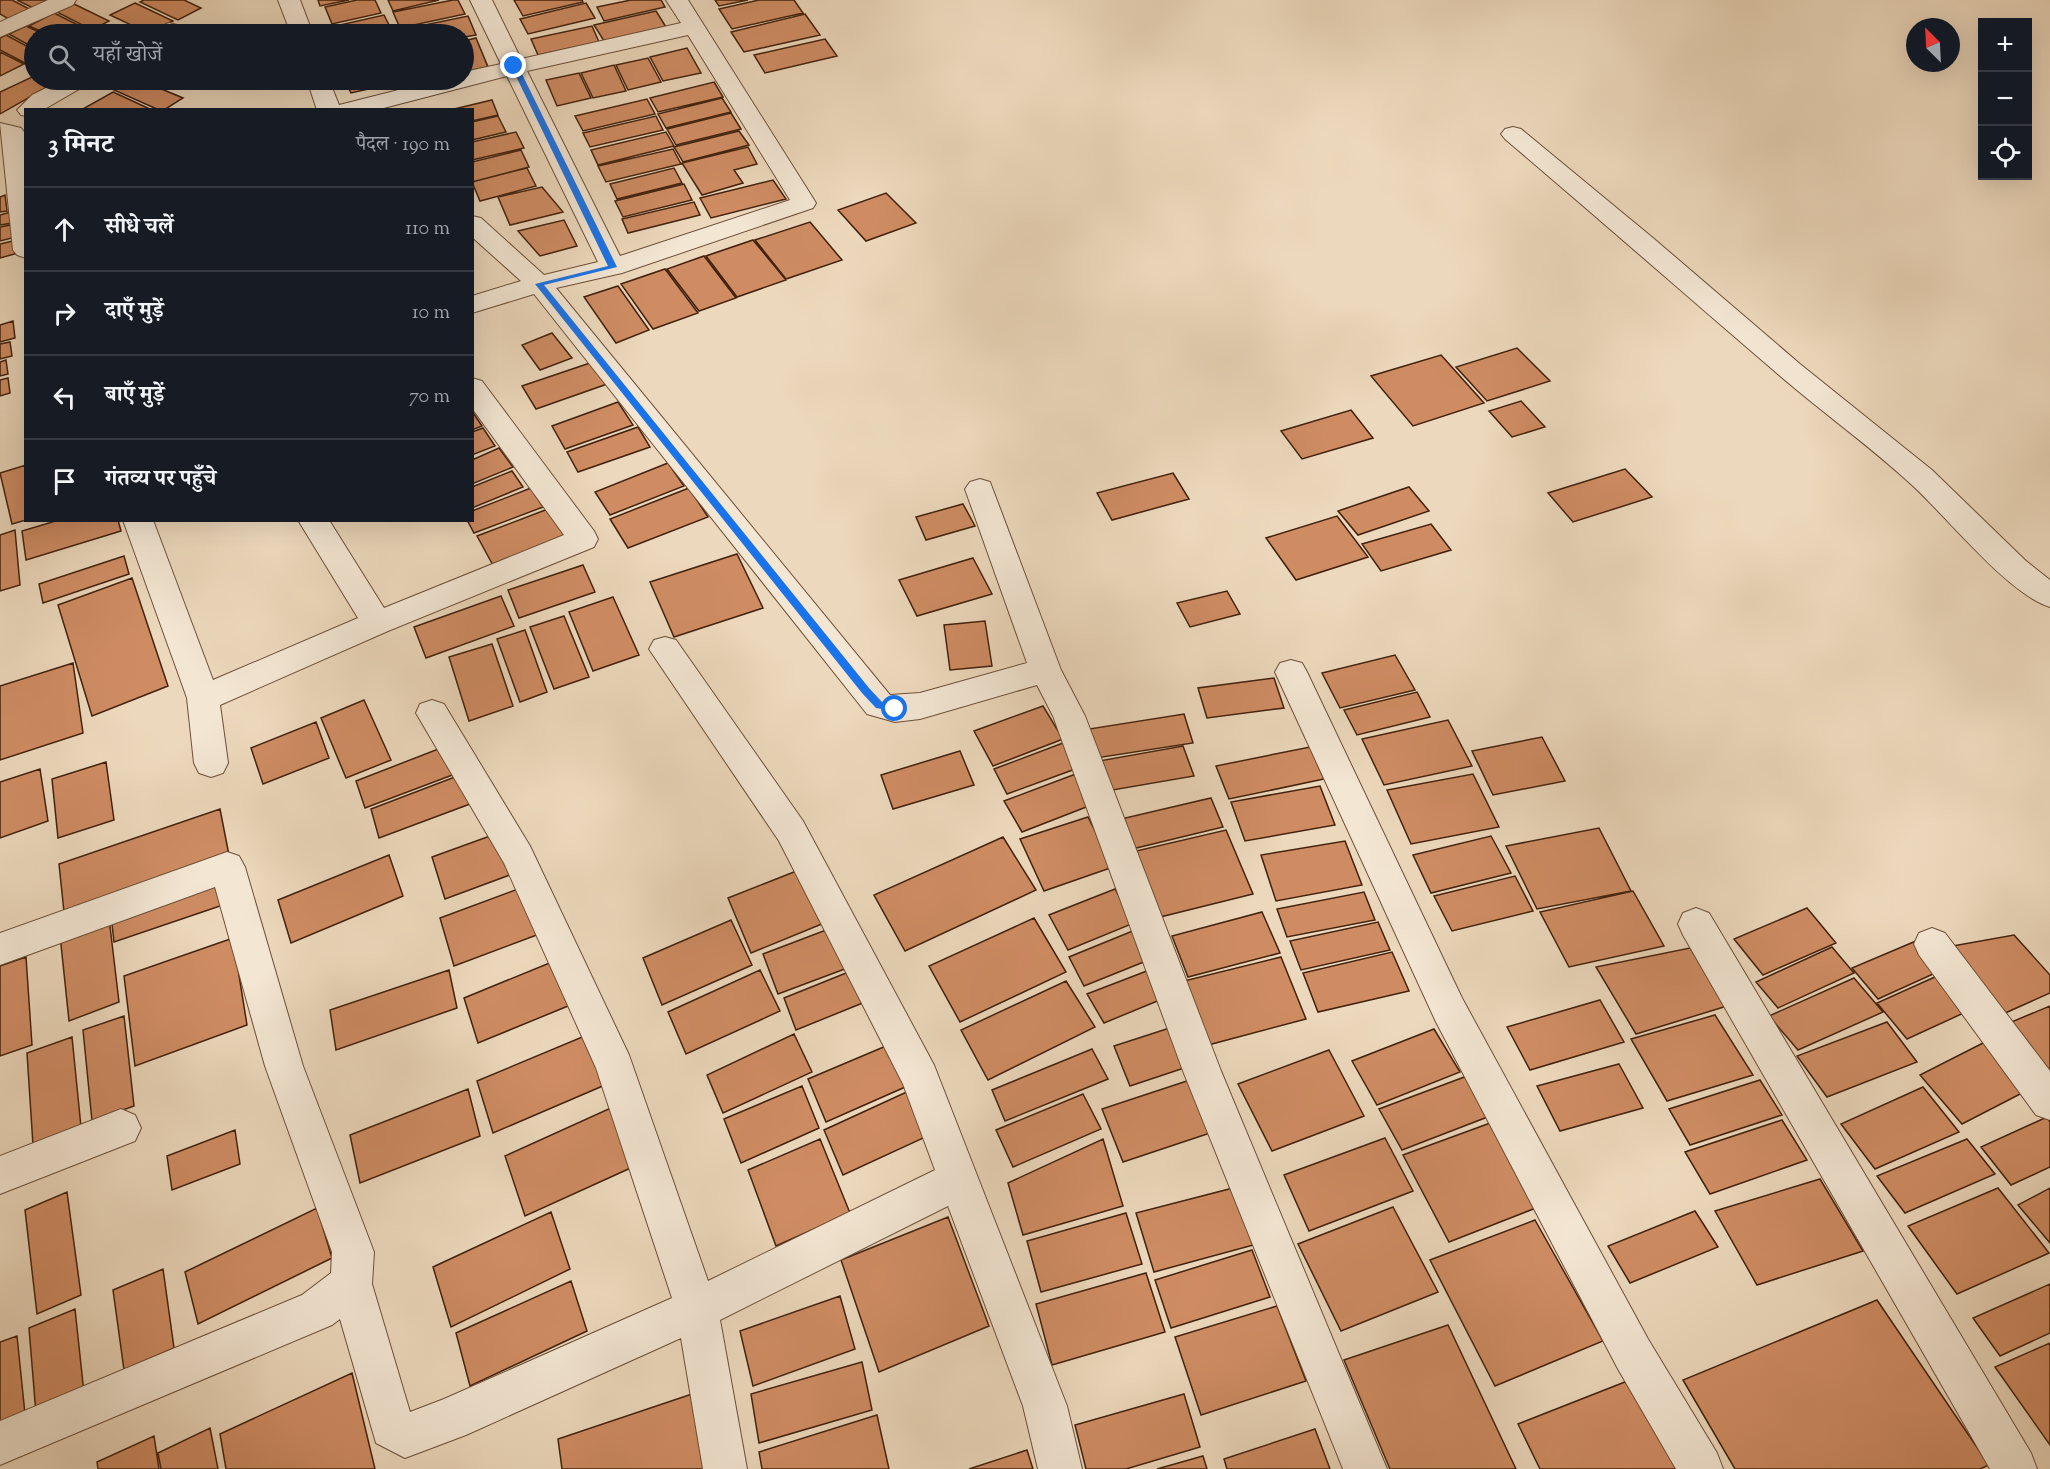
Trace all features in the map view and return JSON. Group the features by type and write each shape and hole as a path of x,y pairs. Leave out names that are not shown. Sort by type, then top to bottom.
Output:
{"street":[{"path":"0,30 65,0"},
{"path":"289,0 298,24"},
{"path":"481,0 613,267"},
{"path":"474,304 539,284 613,267 804,203 677,0"},
{"path":"474,76 693,27"},
{"path":"31,108 59,90"},
{"path":"322,90 328,108"},
{"path":"354,108 422,90"},
{"path":"24,114 13,133 24,232"},
{"path":"1513,134 1644,243 1790,370 1922,477 2015,569 2050,596"},
{"path":"474,225 539,284 765,567 879,705 895,709 920,706 1045,670"},
{"path":"203,698 376,623 583,539 474,390"},
{"path":"980,489 1045,670 1069,716 1202,1071 1365,1469"},
{"path":"139,522 203,698 211,763"},
{"path":"314,522 376,623"},
{"path":"665,649 790,831 920,1078 1045,1406 1060,1469"},
{"path":"1291,672 1449,1010 1633,1354 1701,1469"},
{"path":"432,713 518,856 615,1068 697,1309 725,1469"},
{"path":"0,949 227,867 284,1066 353,1252 351,1284 392,1427 405,1436 450,1419 697,1309 958,1180"},
{"path":"1696,924 2015,1469"},
{"path":"1932,944 2050,1102"},
{"path":"0,1175 121,1128"},
{"path":"0,1443 317,1310 351,1284"}],"building":[{"path":"0,0 12,0 33,11 12,21 0,14"},
{"path":"17,0 58,0 37,10"},
{"path":"144,0 184,0 201,8 178,20 140,2"},
{"path":"318,0 349,0 320,6"},
{"path":"357,0 375,0 381,13 332,24 325,7"},
{"path":"388,0 439,0 393,11"},
{"path":"458,0 465,14 419,24 398,24 393,12"},
{"path":"514,0 582,0 583,2 523,16"},
{"path":"631,0 661,0 665,7 604,21 597,7"},
{"path":"715,0 748,0 719,6"},
{"path":"759,0 794,0 803,13 732,29 719,9"},
{"path":"135,3 173,21 167,24 129,24 110,15"},
{"path":"586,3 595,18 528,34 520,19"},
{"path":"74,4 109,21 103,24 80,24 57,12"},
{"path":"656,11 666,27 604,41 594,25"},
{"path":"54,13 76,24 33,24"},
{"path":"805,14 820,35 744,52 731,32"},
{"path":"384,15 388,24 344,24"},
{"path":"468,16 471,24 429,24"},
{"path":"592,26 599,42 538,55 531,39"},
{"path":"24,27 24,42 9,34"},
{"path":"6,35 24,45 24,62 0,50 0,38"},
{"path":"474,38 476,38 488,67 474,70"},
{"path":"825,39 837,56 765,73 754,55"},
{"path":"687,48 701,73 663,81 650,57"},
{"path":"0,52 24,64 0,76"},
{"path":"648,58 661,82 628,90 616,65"},
{"path":"614,65 626,91 593,98 581,73"},
{"path":"579,73 591,98 557,106 546,80"},
{"path":"24,81 24,90 42,90 0,114 0,92"},
{"path":"714,82 723,97 658,112 650,98"},
{"path":"114,90 164,90 183,98 167,108 154,108"},
{"path":"113,92 148,108 85,108"},
{"path":"722,98 731,112 666,128 658,114"},
{"path":"647,99 655,114 583,131 575,116"},
{"path":"492,100 498,115 474,121 474,108 458,108"},
{"path":"731,113 741,129 676,145 667,129"},
{"path":"498,116 506,132 474,140 474,122"},
{"path":"656,116 663,130 590,147 583,133"},
{"path":"739,131 749,145 683,162 674,147"},
{"path":"516,132 524,148 474,160 474,142"},
{"path":"666,132 674,146 598,165 591,150"},
{"path":"748,147 757,164 734,170 743,183 702,195 682,163"},
{"path":"673,149 681,164 606,182 598,166"},
{"path":"521,150 529,167 474,181 474,162"},
{"path":"527,168 536,186 480,201 474,181"},
{"path":"674,168 682,183 617,199 610,184"},
{"path":"773,180 786,199 711,218 700,198"},
{"path":"684,184 692,200 623,217 615,201"},
{"path":"542,187 563,212 510,225 498,197"},
{"path":"886,193 916,223 866,241 838,210"},
{"path":"5,195 7,211 0,212 0,197"},
{"path":"694,202 700,215 628,233 622,219"},
{"path":"11,212 12,223 0,225 0,215"},
{"path":"564,220 577,246 540,256 518,231"},
{"path":"810,222 842,260 786,279 755,240"},
{"path":"11,225 12,238 0,241 0,227"},
{"path":"17,240 18,253 0,258 0,244"},
{"path":"753,240 786,280 737,297 706,256"},
{"path":"704,256 736,298 699,311 667,269"},
{"path":"665,269 698,313 653,329 621,284"},
{"path":"618,286 649,330 616,343 584,297"},
{"path":"13,321 15,338 0,342 0,325"},
{"path":"552,333 572,358 540,370 522,345"},
{"path":"10,342 12,356 0,359 0,344"},
{"path":"1517,348 1550,381 1487,401 1456,367"},
{"path":"1441,355 1484,403 1413,426 1371,376"},
{"path":"6,360 8,374 0,376 0,362"},
{"path":"596,361 610,383 536,409 522,386"},
{"path":"8,378 10,393 0,396 0,380"},
{"path":"1521,401 1545,427 1512,437 1489,411"},
{"path":"618,402 633,425 565,449 552,426"},
{"path":"1351,410 1373,438 1302,459 1281,431"},
{"path":"474,414 482,426 474,429"},
{"path":"638,427 650,447 578,472 567,452"},
{"path":"483,428 495,446 474,454 474,431"},
{"path":"499,448 513,467 474,483 474,459"},
{"path":"668,463 684,486 610,515 595,492"},
{"path":"24,466 24,521 12,524 0,473"},
{"path":"1625,469 1652,497 1573,522 1548,493"},
{"path":"512,471 523,487 474,507 474,486"},
{"path":"1173,473 1189,499 1112,520 1097,493"},
{"path":"1409,487 1429,511 1358,535 1338,511"},
{"path":"531,488 543,507 474,533 468,522 474,522 474,510"},
{"path":"689,488 708,517 628,548 610,519"},
{"path":"963,504 975,526 926,540 916,517"},
{"path":"548,509 566,538 494,567 477,536"},
{"path":"1337,516 1368,557 1296,580 1266,538"},
{"path":"52,522 119,522 121,531 26,560 22,531"},
{"path":"1431,524 1451,550 1381,571 1362,544"},
{"path":"15,530 20,585 0,591 0,535"},
{"path":"737,554 763,608 674,637 650,582"},
{"path":"124,556 129,574 43,603 39,584"},
{"path":"973,558 992,594 917,616 899,580"},
{"path":"583,565 595,592 519,618 508,590"},
{"path":"132,578 168,686 92,716 58,605"},
{"path":"1227,591 1240,614 1190,627 1177,603"},
{"path":"501,596 514,626 426,658 414,627"},
{"path":"613,597 639,655 593,671 569,612"},
{"path":"564,616 589,677 554,689 530,627"},
{"path":"985,621 992,666 950,670 944,625"},
{"path":"525,630 547,692 520,702 497,639"},
{"path":"492,644 513,706 469,721 449,657"},
{"path":"1395,655 1415,690 1340,708 1322,673"},
{"path":"73,663 83,733 0,760 0,686"},
{"path":"1274,678 1284,708 1207,718 1198,688"},
{"path":"1417,692 1430,717 1357,735 1344,710"},
{"path":"364,700 391,760 346,778 321,718"},
{"path":"1043,706 1063,739 993,766 974,731"},
{"path":"1184,714 1193,743 1096,758 1089,729"},
{"path":"1448,720 1472,766 1384,785 1362,739"},
{"path":"316,722 329,758 263,784 251,748"},
{"path":"1542,737 1565,781 1493,795 1472,751"},
{"path":"1063,743 1078,768 1007,794 994,769"},
{"path":"446,746 455,774 365,808 356,781"},
{"path":"1183,746 1194,776 1107,791 1099,761"},
{"path":"1310,747 1324,779 1229,799 1216,766"},
{"path":"960,751 974,785 893,809 881,775"},
{"path":"106,762 114,820 58,838 52,779"},
{"path":"40,769 48,821 0,838 0,782"},
{"path":"1081,772 1099,802 1022,832 1004,801"},
{"path":"1473,774 1499,827 1411,844 1387,790"},
{"path":"460,775 470,804 379,838 371,809"},
{"path":"1320,786 1335,825 1245,841 1231,802"},
{"path":"1211,798 1223,827 1132,849 1121,819"},
{"path":"220,809 229,855 64,912 59,864"},
{"path":"1088,817 1113,867 1044,891 1020,839"},
{"path":"1599,828 1631,891 1537,909 1506,846"},
{"path":"1226,830 1253,894 1156,918 1132,852"},
{"path":"501,832 515,873 445,899 432,857"},
{"path":"1491,836 1511,873 1431,893 1413,855"},
{"path":"1003,837 1036,890 905,951 874,895"},
{"path":"1345,841 1362,885 1276,901 1261,855"},
{"path":"389,855 403,896 291,943 278,900"},
{"path":"804,868 829,921 751,953 728,898"},
{"path":"1515,876 1533,911 1452,931 1434,896"},
{"path":"219,879 223,905 114,942 111,915"},
{"path":"526,886 542,933 454,966 440,918"},
{"path":"1115,889 1134,923 1068,950 1049,915"},
{"path":"1633,891 1664,946 1569,967 1540,912"},
{"path":"1364,892 1375,920 1287,937 1277,909"},
{"path":"1807,908 1836,943 1763,975 1734,939"},
{"path":"1262,912 1280,953 1188,977 1172,936"},
{"path":"109,918 119,1002 69,1021 60,935"},
{"path":"1034,918 1066,972 960,1022 929,966"},
{"path":"731,920 752,965 662,1005 643,958"},
{"path":"1378,922 1390,950 1301,970 1290,941"},
{"path":"834,927 850,967 778,994 763,954"},
{"path":"1140,928 1156,957 1084,986 1069,957"},
{"path":"2014,935 2050,975 2050,993 2003,1014 1947,947"},
{"path":"233,938 247,1025 135,1066 124,976"},
{"path":"1916,941 1942,970 1878,999 1852,968"},
{"path":"1832,947 1854,973 1778,1008 1756,982"},
{"path":"1690,948 1727,1006 1636,1034 1596,967"},
{"path":"1392,952 1409,991 1318,1012 1303,973"},
{"path":"26,957 32,1045 0,1056 0,966"},
{"path":"1281,957 1306,1019 1208,1045 1184,981"},
{"path":"552,962 568,1006 478,1043 464,998"},
{"path":"856,969 870,1000 796,1030 784,998"},
{"path":"1152,969 1167,997 1104,1023 1087,994"},
{"path":"449,970 457,1008 336,1050 330,1010"},
{"path":"760,970 780,1011 686,1054 668,1012"},
{"path":"1937,976 1968,1011 1907,1039 1877,1003"},
{"path":"1854,978 1883,1012 1798,1050 1769,1016"},
{"path":"1066,981 1095,1027 988,1080 961,1030"},
{"path":"1600,1000 1624,1042 1530,1070 1507,1027"},
{"path":"2050,1006 2050,1074 2009,1023"},
{"path":"1715,1015 1753,1075 1667,1101 1631,1039"},
{"path":"124,1016 134,1106 92,1121 83,1030"},
{"path":"1887,1022 1917,1062 1827,1097 1797,1056"},
{"path":"1179,1025 1196,1064 1130,1086 1114,1046"},
{"path":"1434,1029 1460,1072 1377,1105 1352,1061"},
{"path":"794,1034 812,1072 723,1113 707,1075"},
{"path":"587,1035 605,1085 493,1133 477,1081"},
{"path":"72,1037 81,1127 33,1145 27,1053"},
{"path":"1985,1042 2028,1090 1962,1124 1920,1075"},
{"path":"893,1043 912,1084 826,1122 808,1079"},
{"path":"1092,1049 1108,1079 1005,1121 992,1090"},
{"path":"1329,1050 1364,1116 1272,1151 1238,1084"},
{"path":"1619,1064 1643,1108 1560,1131 1537,1086"},
{"path":"1467,1076 1490,1116 1402,1150 1379,1109"},
{"path":"1196,1078 1219,1130 1123,1162 1102,1109"},
{"path":"1760,1080 1782,1115 1690,1145 1669,1109"},
{"path":"802,1086 819,1128 741,1163 724,1119"},
{"path":"1923,1087 1959,1132 1875,1169 1841,1124"},
{"path":"468,1089 480,1136 360,1183 350,1135"},
{"path":"911,1090 932,1134 843,1175 824,1130"},
{"path":"1083,1094 1101,1129 1013,1167 996,1130"},
{"path":"613,1107 635,1166 525,1216 505,1156"},
{"path":"2047,1117 2050,1122 2050,1167 2011,1185 1981,1147"},
{"path":"1782,1120 1807,1160 1710,1194 1685,1152"},
{"path":"1493,1122 1541,1206 1449,1242 1403,1155"},
{"path":"235,1130 240,1164 172,1190 167,1156"},
{"path":"1385,1138 1413,1191 1309,1231 1284,1175"},
{"path":"820,1139 850,1213 776,1246 748,1170"},
{"path":"1103,1139 1123,1206 1023,1235 1008,1183"},
{"path":"1967,1139 1995,1174 1905,1213 1877,1176"},
{"path":"1820,1179 1863,1251 1757,1285 1715,1211"},
{"path":"1237,1187 1257,1244 1154,1272 1136,1213"},
{"path":"1998,1188 2049,1253 1957,1294 1908,1226"},
{"path":"2050,1188 2050,1243 2018,1205"},
{"path":"67,1192 81,1295 37,1314 25,1210"},
{"path":"1393,1207 1438,1292 1341,1331 1298,1244"},
{"path":"317,1208 332,1258 198,1324 185,1272"},
{"path":"1695,1211 1718,1247 1630,1283 1608,1246"},
{"path":"551,1212 570,1269 451,1327 433,1267"},
{"path":"1126,1213 1142,1264 1041,1292 1027,1241"},
{"path":"948,1217 989,1326 879,1372 841,1260"},
{"path":"1535,1220 1603,1341 1495,1386 1430,1260"},
{"path":"1252,1250 1270,1297 1171,1328 1155,1280"},
{"path":"163,1269 174,1348 124,1370 113,1290"},
{"path":"1146,1273 1165,1332 1052,1365 1036,1304"},
{"path":"571,1281 587,1331 470,1386 456,1333"},
{"path":"2050,1284 2050,1333 2000,1356 1973,1318"},
{"path":"840,1296 855,1349 753,1386 740,1331"},
{"path":"1877,1300 1989,1465 1980,1469 1735,1469 1683,1380"},
{"path":"1277,1306 1306,1381 1201,1415 1175,1337"},
{"path":"75,1309 84,1393 36,1414 29,1328"},
{"path":"1448,1325 1516,1469 1390,1469 1344,1360"},
{"path":"17,1336 25,1414 0,1424 0,1342"},
{"path":"2050,1343 2050,1445 1995,1367"},
{"path":"862,1362 872,1410 759,1443 751,1394"},
{"path":"352,1373 375,1469 226,1469 220,1434"},
{"path":"1635,1378 1686,1469 1540,1469 1518,1424"},
{"path":"692,1394 706,1469 562,1469 558,1439"},
{"path":"1184,1394 1200,1447 1126,1469 1086,1469 1075,1425"},
{"path":"877,1415 889,1469 762,1469 759,1452"},
{"path":"210,1428 218,1469 161,1469 158,1453"},
{"path":"1315,1429 1330,1469 1227,1469 1224,1459"},
{"path":"154,1436 159,1469 98,1469 97,1462"},
{"path":"1027,1450 1033,1469 969,1469"},
{"path":"1203,1456 1207,1469 1157,1469"}],"route":[{"path":"514,66 613,267 539,284 865,691 879,705 895,709"}]}
